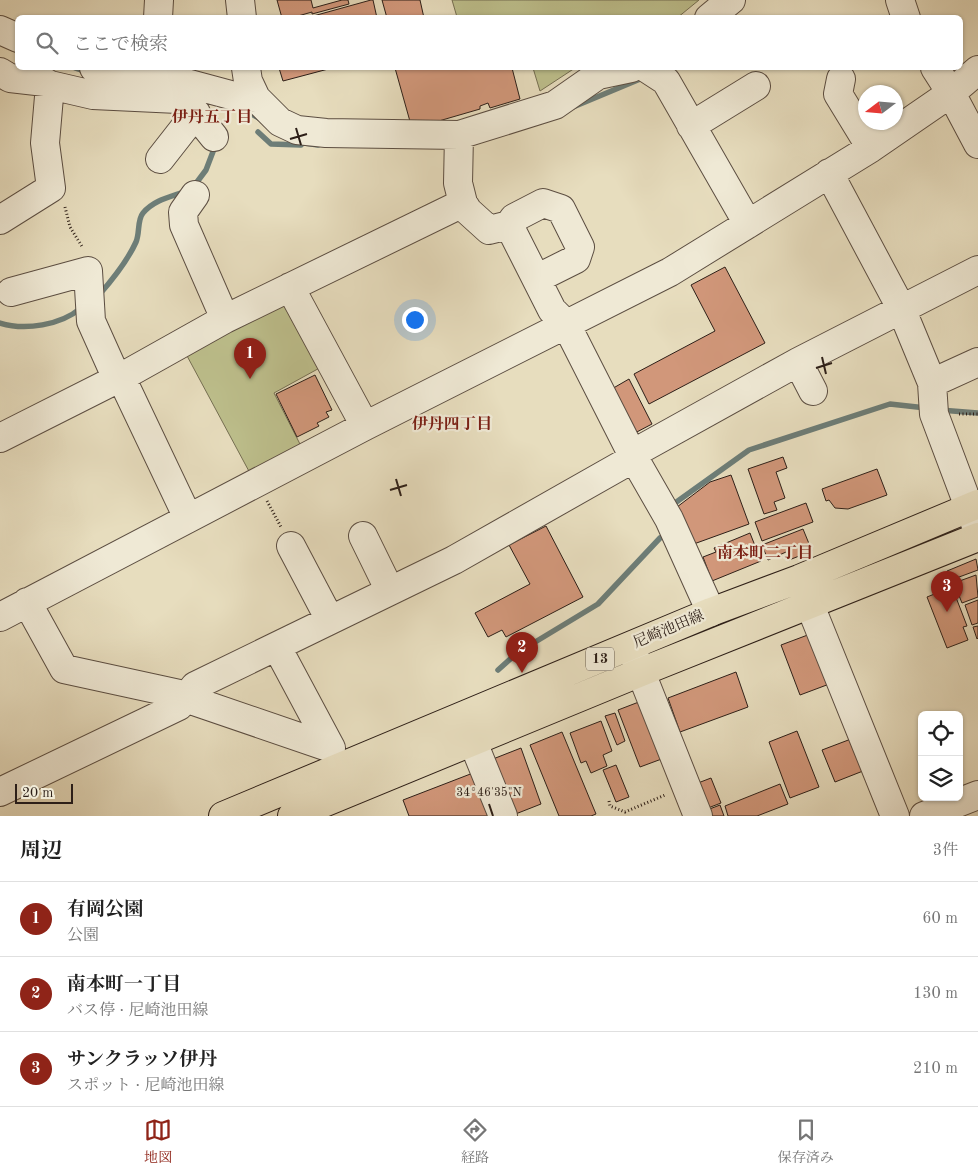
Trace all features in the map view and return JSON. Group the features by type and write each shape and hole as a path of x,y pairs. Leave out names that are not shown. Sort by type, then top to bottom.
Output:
{"main road":[{"name":"尼崎池田線","path":"301,807 336,758 463,716 711,612 975,514"},
{"name":"尼崎池田線","path":"223,816 301,807 473,742 641,672 978,537"}],"street":[{"path":"158,15 159,0"},
{"path":"240,0 242,15"},
{"path":"713,15 731,0"},
{"path":"900,0 905,15"},
{"path":"0,30 15,37"},
{"path":"101,70 130,79 158,83 180,91 214,137"},
{"path":"246,70 248,81 256,98 280,122 297,130 326,133 459,135 555,105 598,75 621,70"},
{"path":"936,70 951,93 978,144"},
{"path":"0,617 365,426 670,272 871,148 951,93 978,70"},
{"path":"0,72 10,78 45,82 50,85 93,95 180,91"},
{"path":"653,72 691,126 748,224"},
{"path":"841,79 838,94 871,148"},
{"path":"160,159 180,91 186,83 238,97 256,98"},
{"path":"0,220 51,188 45,143 50,85"},
{"path":"691,126 756,86"},
{"path":"459,135 458,183 463,203 468,211 489,230 509,225 514,218 544,203 561,209 580,247 576,258 538,278"},
{"path":"829,173 901,308 932,383 934,414 975,514"},
{"path":"195,195 183,212 184,225 225,319"},
{"path":"0,438 119,378 225,319 463,203"},
{"path":"509,225 538,278 552,310 566,324 633,456 669,519 711,612"},
{"path":"0,792 179,706 194,686 454,560 798,362 978,270"},
{"path":"290,287 365,426"},
{"path":"11,292 90,290 90,316 94,328 188,518"},
{"path":"798,362 813,391"},
{"path":"932,383 978,362"},
{"path":"363,536 390,592"},
{"path":"291,546 330,620"},
{"path":"799,579 895,816"},
{"path":"27,602 64,669 178,694 336,758"},
{"path":"277,646 336,758"},
{"path":"631,646 698,816"},
{"path":"463,716 503,816"},
{"path":"924,816 978,795"}],"path":[{"path":"50,183 60,187 70,227 88,256 90,290"},
{"path":"258,483 291,546"},
{"path":"608,801 610,806 624,812 686,786"}],"green space":[{"path":"452,0 699,0 681,15 456,15"},
{"path":"534,70 572,70 540,91"},
{"path":"284,303 325,365 274,393 302,448 251,475 186,354"}],"building":[{"path":"277,0 311,0 313,8 342,0 348,0 349,4 312,14 312,12 302,15 281,15"},
{"path":"373,0 376,15 317,15"},
{"path":"382,0 420,0 423,15 386,15"},
{"path":"280,70 324,70 283,81"},
{"path":"396,70 513,70 520,99 490,108 488,103 480,106 480,109 425,125 411,125"},
{"path":"725,267 765,343 649,404 634,374 715,331 691,285"},
{"path":"315,375 332,410 326,412 329,417 317,423 319,426 297,437 276,394"},
{"path":"629,379 652,424 633,434 610,390"},
{"path":"783,457 787,468 776,472 785,498 774,502 777,510 764,514 748,469"},
{"path":"877,469 887,495 848,509 835,508 829,500 826,501 822,489"},
{"path":"731,475 749,524 691,545 677,507 710,482"},
{"path":"806,503 813,522 762,541 755,522"},
{"path":"546,526 583,597 506,637 502,630 488,637 475,613 530,584 509,545"},
{"path":"803,529 812,551 789,560 786,552 768,560 762,545"},
{"path":"750,533 761,561 712,581 703,557 716,552 714,548"},
{"path":"976,559 978,570 951,580 947,571"},
{"path":"976,575 978,597 962,603 954,583"},
{"path":"952,587 967,626 963,627 968,640 947,648 927,597"},
{"path":"978,600 978,623 972,625 965,605"},
{"path":"978,626 978,638 977,639 973,627"},
{"path":"813,633 832,683 800,695 781,645"},
{"path":"736,672 748,707 680,732 668,698"},
{"path":"644,700 667,757 640,767 618,710"},
{"path":"615,713 625,741 617,745 605,716"},
{"path":"601,721 612,751 603,755 607,766 591,773 586,761 581,763 570,733"},
{"path":"797,731 819,787 790,798 769,742"},
{"path":"562,732 596,814 591,816 559,816 530,745"},
{"path":"851,739 863,771 835,782 822,750"},
{"path":"521,748 541,804 513,815 493,759"},
{"path":"616,765 629,797 616,802 603,770"},
{"path":"473,773 490,816 409,816 403,800"},
{"path":"711,778 721,803 708,808 698,783"},
{"path":"780,784 788,804 757,816 728,816 725,806"},
{"path":"720,805 724,816 710,816 707,810"}],"waterway":[{"path":"81,70 87,72"},
{"path":"573,107 645,77"},
{"path":"240,107 262,120"},
{"path":"258,132 271,144 301,145"},
{"path":"297,142 318,145"},
{"path":"194,186 206,170 214,149"},
{"path":"99,295 119,270 132,249 137,238 140,219 143,213 157,202 184,192"},
{"path":"0,323 20,326 42,325 63,319 81,308"},
{"path":"675,503 749,450 890,404 926,408"},
{"path":"940,410 978,413"},
{"path":"498,670 517,653 598,604 660,538"}],"place":[{"name":"有岡公園","path":"250,379"},
{"name":"サンクラッソ伊丹","path":"947,612"},
{"name":"南本町一丁目","path":"522,673"}],"district":[{"name":"伊丹五丁目","path":"212,118"},
{"name":"伊丹四丁目","path":"452,425"},
{"name":"南本町二丁目","path":"765,554"}]}
